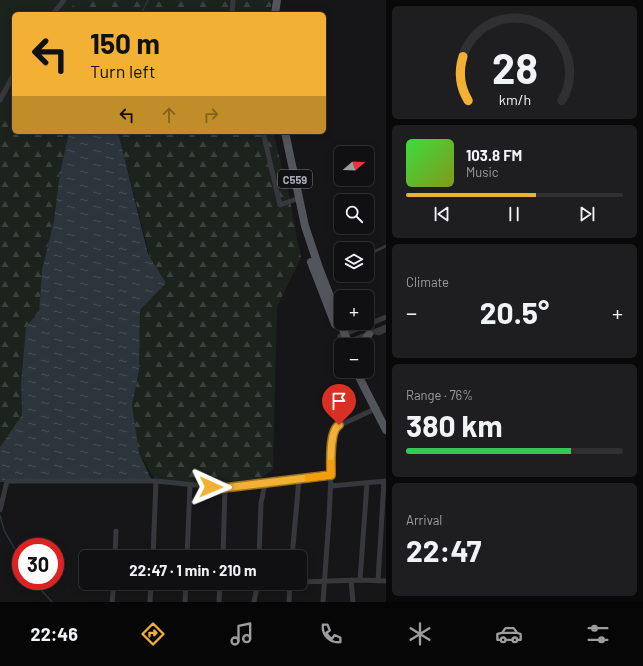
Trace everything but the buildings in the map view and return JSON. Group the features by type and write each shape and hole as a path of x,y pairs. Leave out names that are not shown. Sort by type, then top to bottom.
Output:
{"main road":[{"path":"275,12 276,0"},
{"name":"C559","path":"285,134 305,226 308,253 343,338"},
{"name":"C559","path":"305,226 334,303"},
{"name":"C559","path":"341,330 342,335"},
{"path":"366,338 370,333"},
{"path":"360,378 386,426"},
{"path":"364,378 386,430"}],"street":[{"path":"54,12 64,0"},
{"path":"232,12 233,0"},
{"path":"0,100 12,78"},
{"path":"263,134 280,205 299,198"},
{"path":"374,322 386,317"},
{"path":"374,327 378,330"},
{"path":"359,338 386,327"},
{"path":"342,335 355,330"},
{"path":"323,602 333,435 336,427 377,408"},
{"path":"0,507 5,485 7,481 10,480 156,481 190,486 224,488 331,475"},
{"path":"293,550 299,479"},
{"path":"153,550 156,481"},
{"path":"330,486 367,484 385,481 378,581"},
{"path":"259,550 261,503 265,484"},
{"path":"360,580 367,484"},
{"path":"187,550 190,486"},
{"path":"222,550 224,488"},
{"path":"115,550 116,531"},
{"path":"307,582 351,580 386,581"},
{"path":"351,580 353,602"},
{"path":"112,602 113,590"},
{"path":"150,602 151,590"},
{"path":"185,602 186,590"},
{"path":"219,602 220,590"},
{"path":"254,602 257,590"},
{"path":"289,602 290,590"}],"lane":[{"path":"374,252 386,246"},
{"path":"370,333 379,334 386,331"}],"green space":[{"path":"0,0 77,0 68,12 12,12 12,101 0,123"},
{"path":"77,0 272,0 270,12 68,12"},
{"path":"12,100 12,134 69,134 60,172 54,220 42,270 39,313 26,327 21,383 22,415 0,447 0,121"},
{"path":"119,134 274,134 289,195 301,258 277,306 273,469 253,485 198,486 156,481 139,453 132,405 139,371 140,310 166,283 150,257"}],"water":[{"path":"69,134 118,134 148,254 166,283 140,310 139,371 132,405 139,453 151,479 0,482 0,447 22,415 21,383 26,327 39,312 42,270 54,220 60,172"}],"waterway":[{"path":"142,12 148,0"},
{"path":"0,515 4,530 12,544"},
{"path":"41,590 52,602"}],"slow traffic":[{"path":"308,478 331,475 331,463"}],"route":[{"path":"211,487 224,488 331,475 333,435 336,427 339,425"}]}
